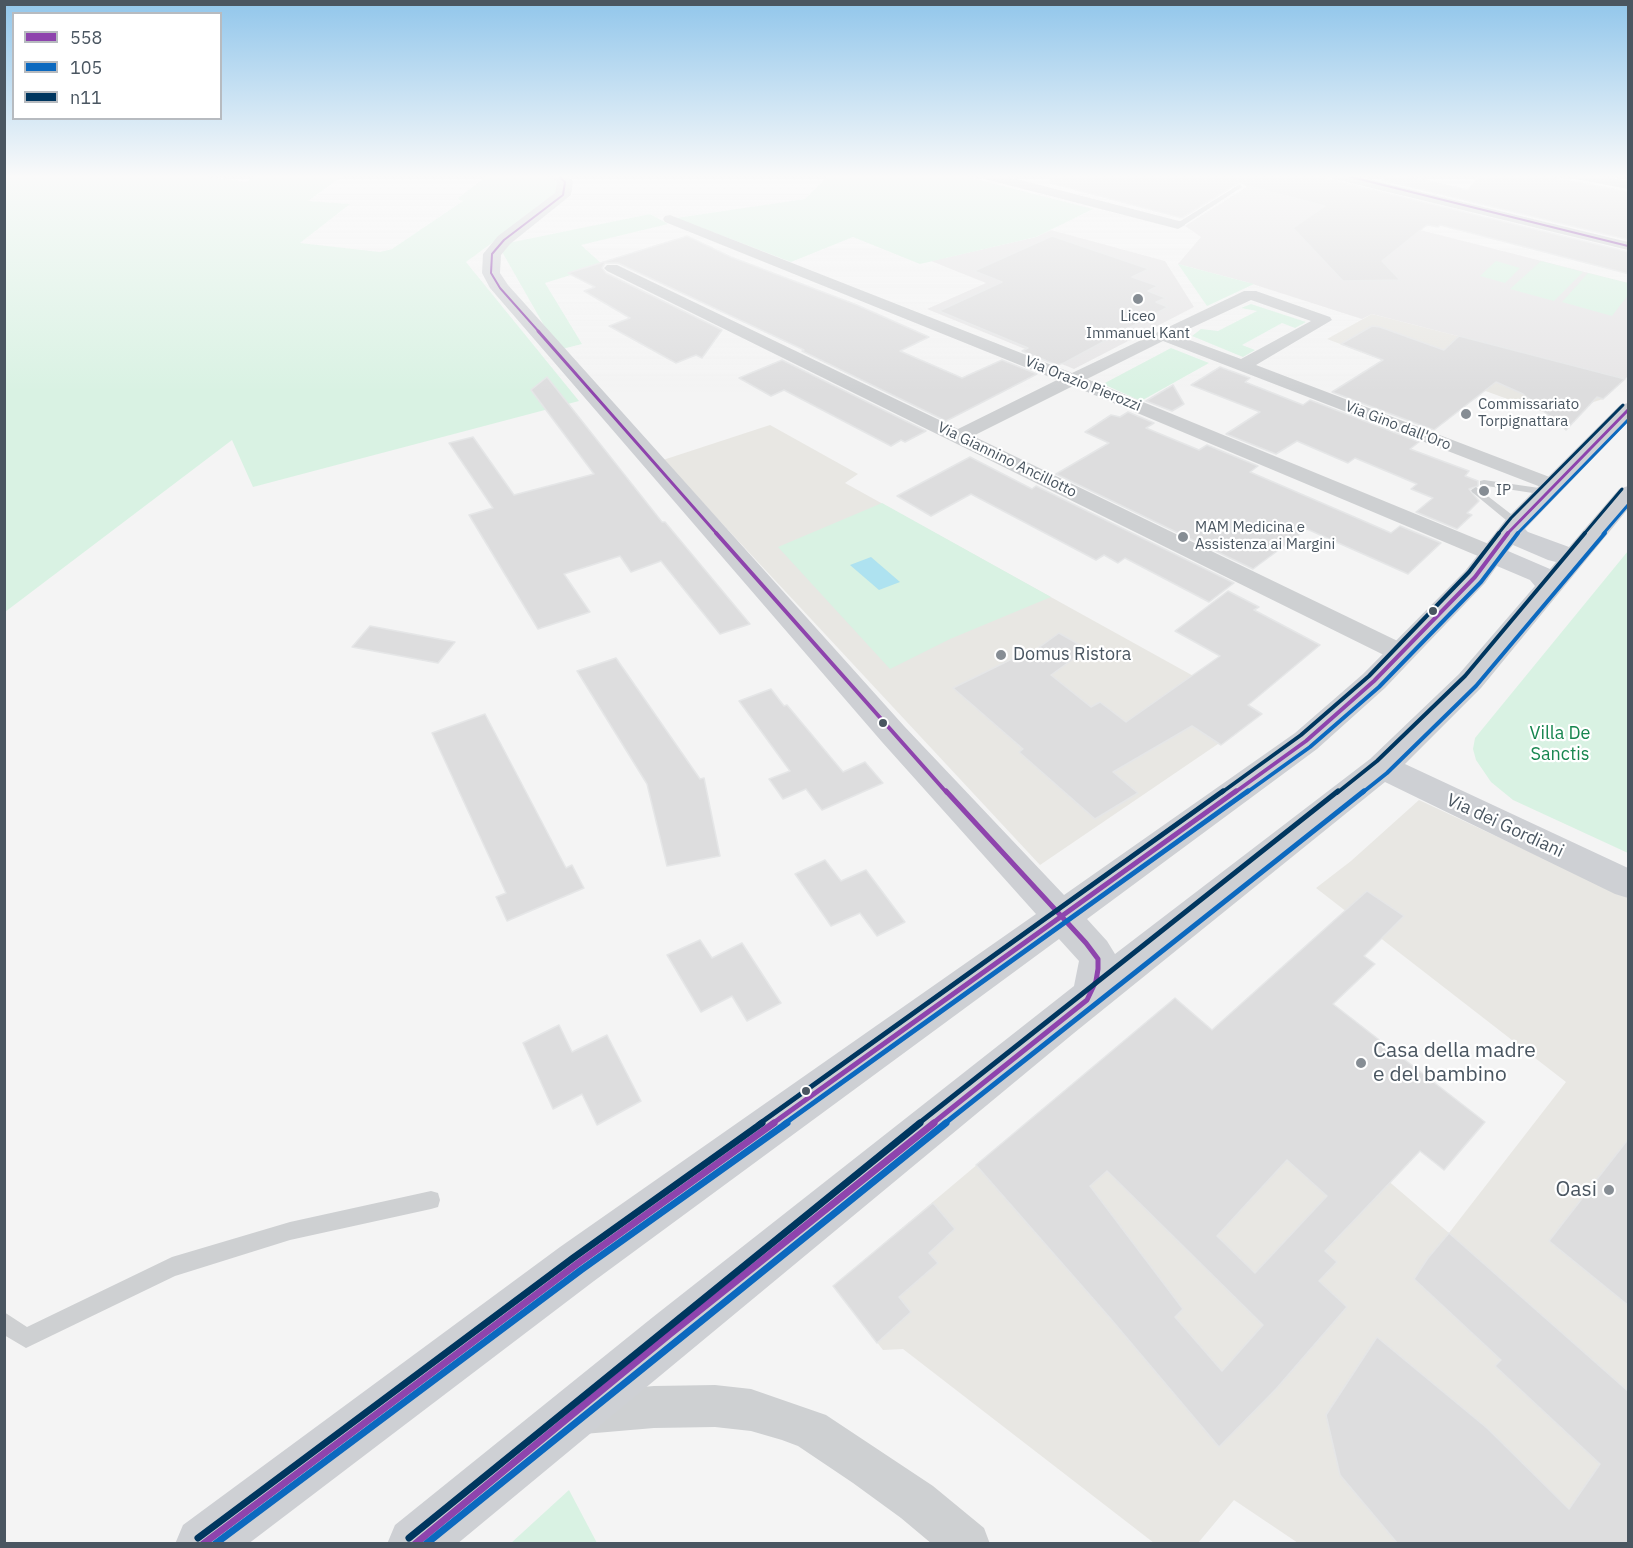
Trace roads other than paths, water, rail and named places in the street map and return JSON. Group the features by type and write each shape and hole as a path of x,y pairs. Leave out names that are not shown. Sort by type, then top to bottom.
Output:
{"main road":[{"path":"498,247 492,254 491,273 500,288 893,734 1098,959 1096,981 1087,1000"},
{"path":"202,1544 577,1264 1306,741 1374,681 1475,577 1507,536 1550,488 1629,410"},
{"path":"414,1544 802,1227 1382,767 1470,681 1629,494"},
{"path":"1507,536 1519,538 1557,554 1575,556"},
{"path":"1507,536 1550,586"},
{"name":"Via dei Gordiani","path":"1382,767 1629,884"}],"street":[{"name":"Via Orazio Pierozzi","path":"741,247 1073,380 1507,536"},
{"name":"Via Giannino Ancillotto","path":"612,268 1401,653"},
{"path":"959,436 1250,294 1324,320 1242,366"},
{"name":"Via Gino dall'Oro","path":"1162,335 1550,488"},
{"path":"573,1413 654,1407 716,1406 751,1410 782,1419 811,1431 868,1468 917,1502 968,1544"}],"lane":[{"path":"1507,536 1480,487 1550,488"},
{"path":"4,1322 26,1338 172,1267 290,1231 431,1200"}],"water":[{"path":"871,557 900,582 879,590 850,565"}],"place":[{"name":"Liceo Immanuel Kant","path":"1138,299"},
{"name":"Commissariato Torpignattara","path":"1466,414"},
{"name":"IP","path":"1484,491"},
{"name":"MAM Medicina e Assistenza ai Margini","path":"1183,537"},
{"name":"Domus Ristora","path":"1001,655"},
{"name":"Casa della madre e del bambino","path":"1361,1063"},
{"name":"Oasi","path":"1609,1190"}],"park label":[{"name":"Villa De Sanctis","path":"1560,744"}]}
